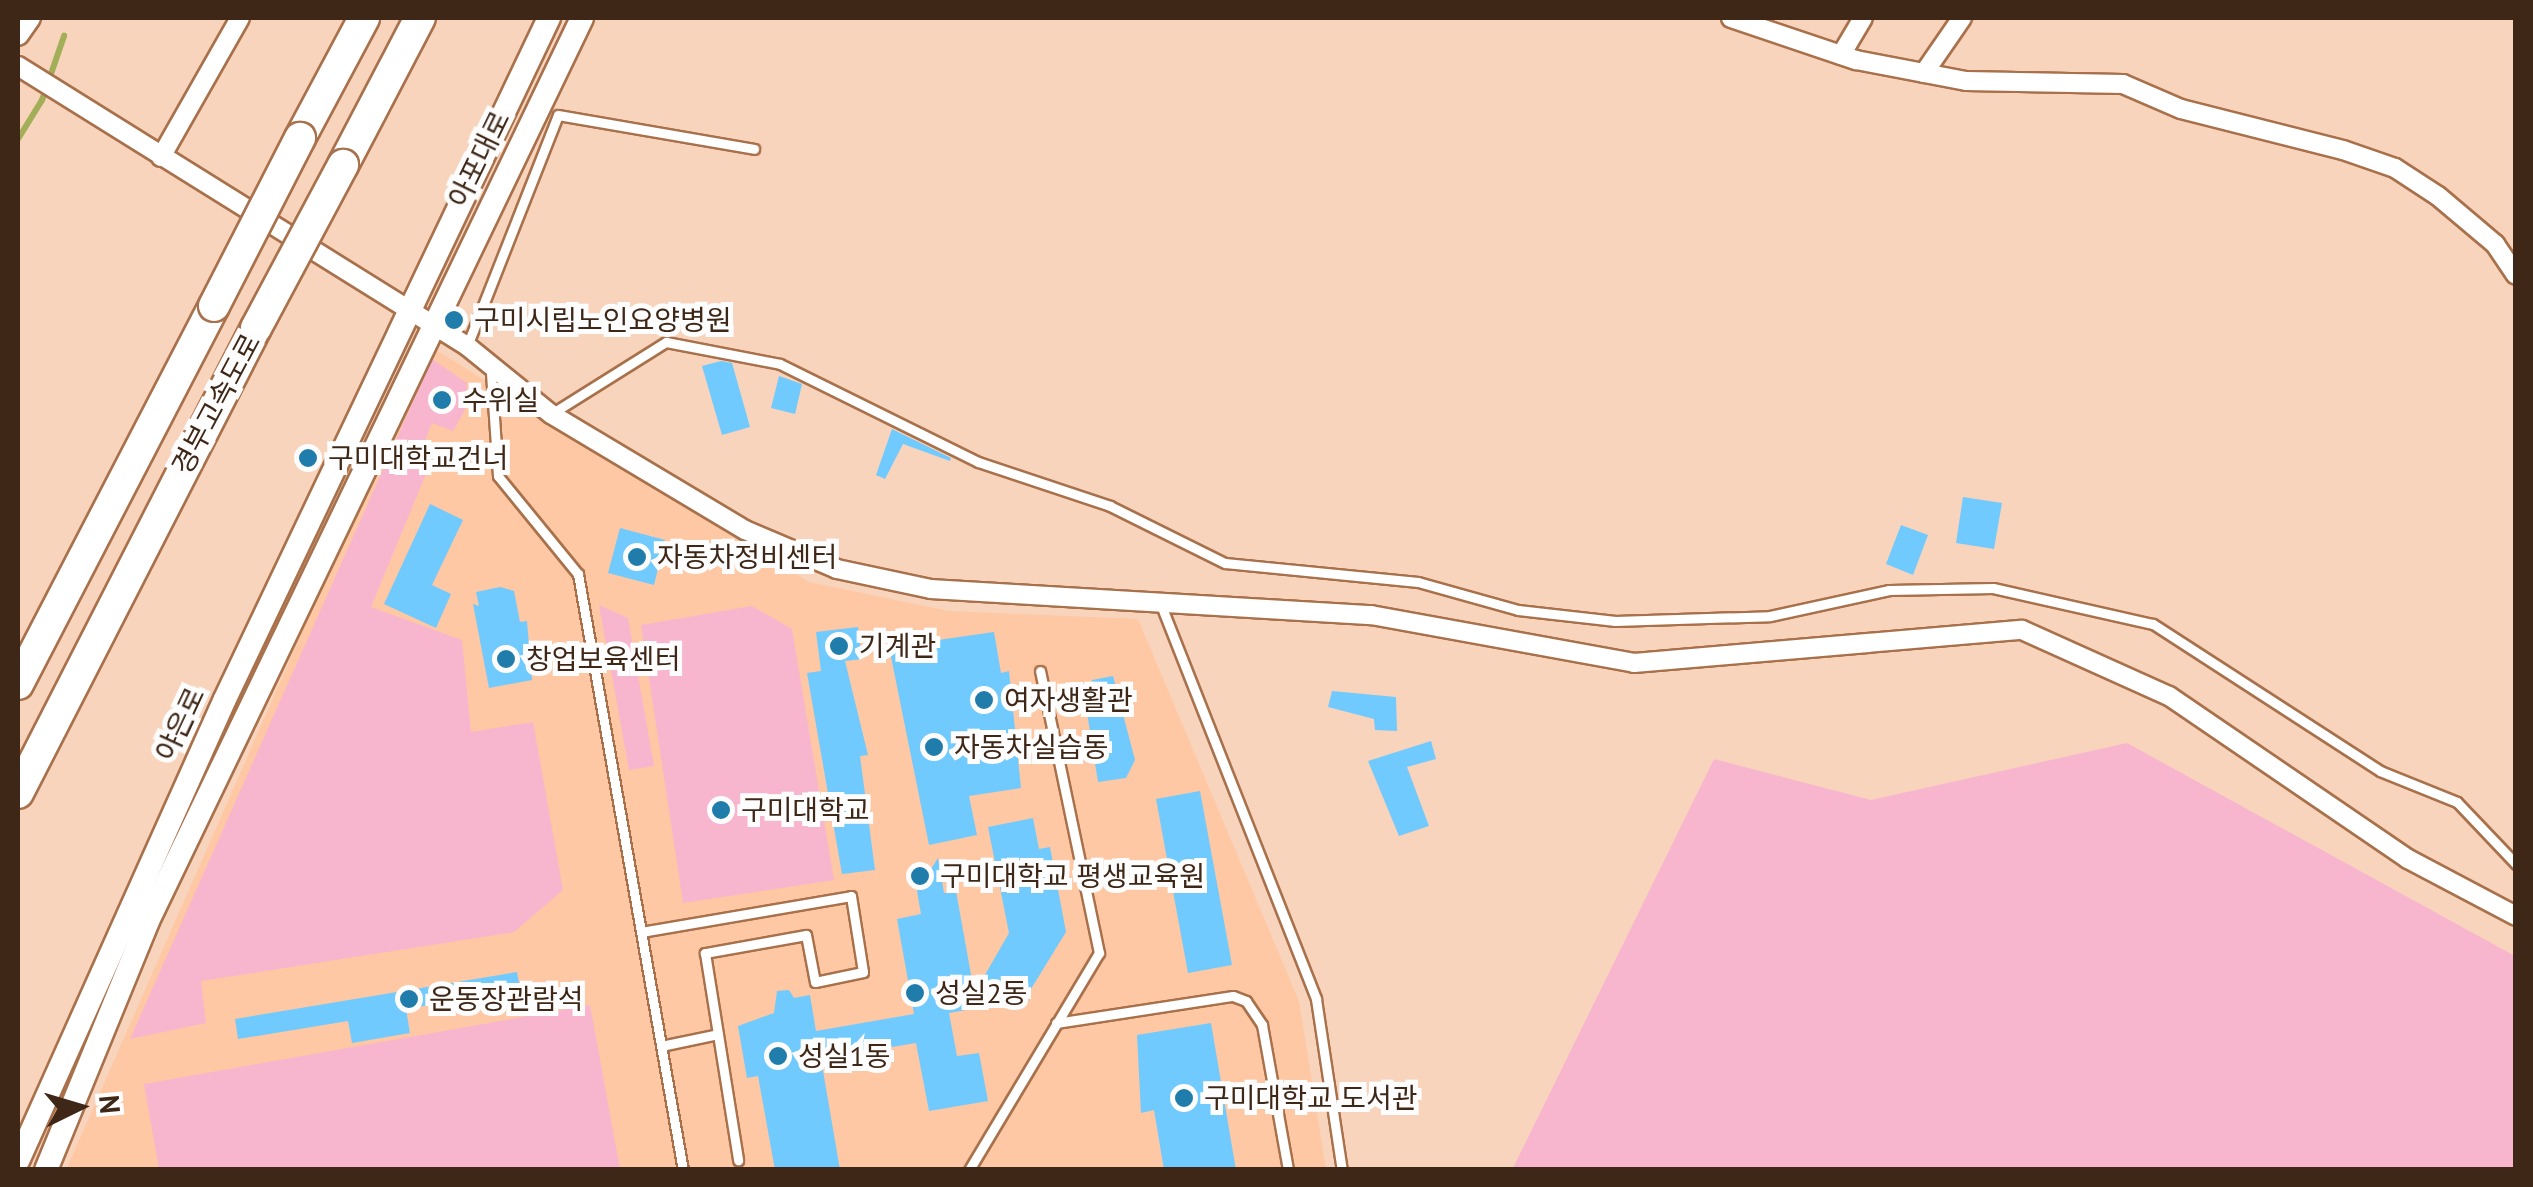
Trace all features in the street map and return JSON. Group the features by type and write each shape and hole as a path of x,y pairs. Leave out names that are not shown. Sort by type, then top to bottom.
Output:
{"highway":[{"name":"경부고속도로","path":"18,684 364,18"},
{"name":"경부고속도로","path":"18,793 420,18"}],"main road":[{"name":"아포대로","path":"404,314 549,18"},
{"name":"아포대로","path":"431,328 582,18"},
{"name":"야은로","path":"18,1161 404,314"},
{"name":"야은로","path":"46,1170 148,921 431,328"}],"street":[{"path":"18,35 30,18"},
{"path":"161,157 240,18"},
{"path":"1732,18 1841,56 2000,86 2124,84 2180,108 2343,150 2395,168 2438,196 2509,252 2516,275"},
{"path":"1841,56 1863,18"},
{"path":"1924,73 1962,18"},
{"path":"18,66 404,314 467,346 491,373 552,414 745,530 837,569 931,589 1372,615 1634,663 2022,630 2169,696 2408,859 2516,916"}],"lane":[{"path":"467,346 558,115 754,149"},
{"path":"552,414 666,342 780,364 978,462 1110,506 1225,563 1418,582 1518,610 1615,621 1770,616 1890,590 1993,588 2153,624 2380,771 2458,802 2516,864"},
{"path":"491,373 498,476 578,574 683,1170"},
{"path":"1161,605 1316,999 1342,1170"},
{"path":"969,1170 1098,953 1040,671"},
{"path":"641,932 851,896 864,972 815,982 806,935 705,953 738,1160"},
{"path":"1056,1023 1234,996 1246,1001 1262,1025 1288,1170"},
{"path":"661,1046 718,1034"}],"shaded area":[{"name":"구미대학교","path":"428,345 809,582 949,611 1138,619 1299,1001 1326,1169 66,1170"},
{"path":"432,359 467,383 465,410 453,431 432,423 418,459 428,469 371,607 462,640 471,732 533,722 563,890 514,932 201,981 206,1023 130,1039"},
{"path":"599,605 628,618 654,766 629,770"},
{"path":"752,606 792,629 834,880 683,903 641,625"},
{"path":"2127,743 2515,956 2515,1169 1513,1168 1714,759 1871,800"},
{"path":"590,1005 620,1169 159,1169 144,1084"}],"building":[{"path":"721,361 732,363 750,427 722,435 702,366"},
{"path":"779,376 802,384 795,414 771,408"},
{"path":"892,429 951,458 950,461 903,444 885,479 876,475"},
{"path":"1963,497 2002,503 1994,549 1956,543"},
{"path":"430,504 463,520 432,585 451,594 436,628 384,604"},
{"path":"1901,525 1928,535 1913,575 1886,564"},
{"name":"자동차정비센터","path":"620,528 665,540 654,585 608,573"},
{"name":"창업보육센터","path":"500,587 514,591 520,622 527,621 532,680 489,688 473,604 479,606 476,592"},
{"path":"858,627 862,659 845,661 868,755 860,756 875,870 842,874 807,673 821,671 816,632"},
{"path":"994,632 1001,673 1009,671 1021,788 969,796 977,835 929,845 889,647"},
{"path":"1113,676 1135,760 1126,778 1098,782 1086,706 1096,704 1092,680"},
{"path":"1332,691 1396,697 1397,731 1375,730 1374,719 1328,707"},
{"path":"1431,741 1436,759 1407,767 1429,826 1399,836 1368,761"},
{"path":"1200,791 1232,965 1188,973 1156,799"},
{"path":"1033,818 1039,849 1050,847 1066,932 1018,1010 978,987 1009,933 988,827"},
{"path":"938,858 944,893 956,891 977,1008 949,1013 957,1056 979,1053 988,1101 929,1111 916,1043 821,1059 840,1170 775,1170 758,1076 747,1078 738,1026 774,1013 777,991 789,990 794,998 810,995 816,1031 914,1014 897,919 921,914 917,891"},
{"name":"운동장관람석","path":"517,972 520,989 406,1009 410,1033 352,1043 348,1021 238,1039 235,1019"},
{"path":"1211,1023 1236,1170 1164,1170 1154,1110 1141,1113 1137,1035"}],"waterway":[{"path":"18,139 42,100 64,36"}],"place":[{"name":"구미시립노인요양병원","path":"454,320"},
{"name":"수위실","path":"442,400"},
{"name":"구미대학교건너","path":"308,458"},
{"name":"자동차정비센터","path":"637,557"},
{"name":"기계관","path":"839,646"},
{"name":"창업보육센터","path":"506,659"},
{"name":"여자생활관","path":"984,700"},
{"name":"자동차실습동","path":"934,747"},
{"name":"구미대학교","path":"721,810"},
{"name":"구미대학교 평생교육원","path":"920,876"},
{"name":"성실2동","path":"915,993"},
{"name":"운동장관람석","path":"409,999"},
{"name":"성실1동","path":"778,1056"},
{"name":"구미대학교 도서관","path":"1184,1098"}]}
